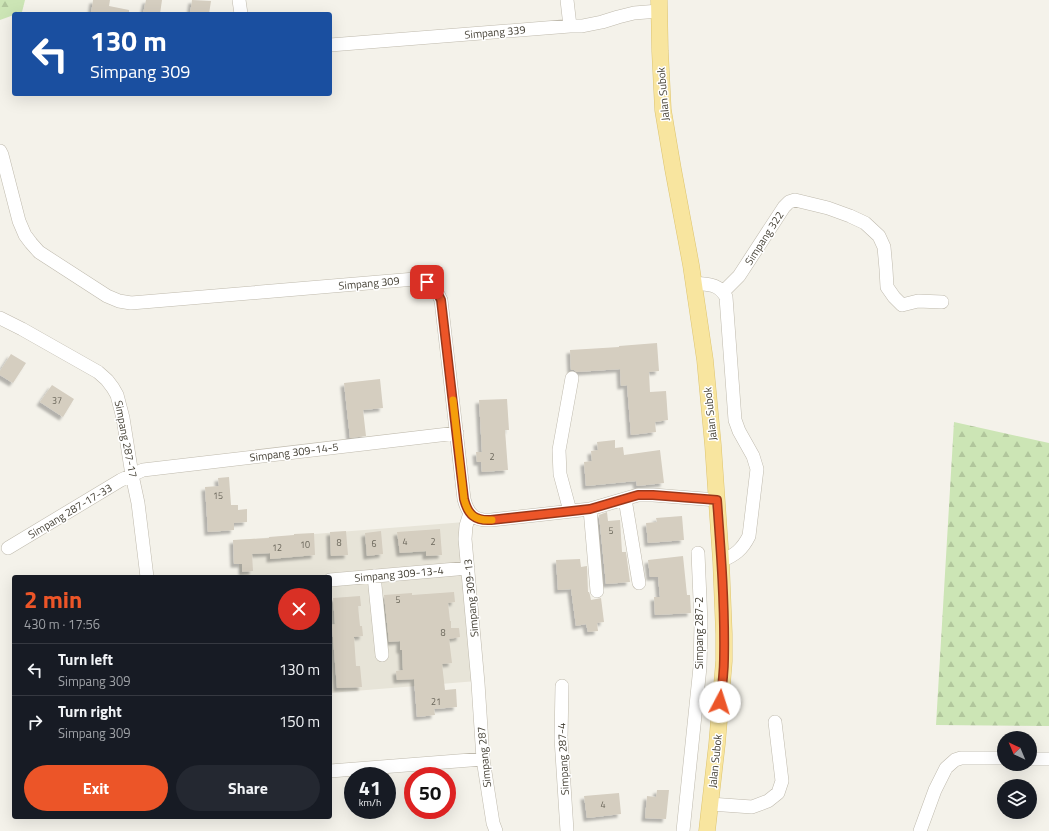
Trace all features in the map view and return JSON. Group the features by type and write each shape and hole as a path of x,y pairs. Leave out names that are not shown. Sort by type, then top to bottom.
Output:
{"main road":[{"name":"Jalan Subok","path":"659,5 663,110 694,283 705,360 721,561 724,661 717,744 707,831"}],"street":[{"path":"239,0 241,12"},
{"path":"567,0 570,26"},
{"name":"Simpang 339","path":"332,45 582,26 602,22 659,5"},
{"name":"Simpang 309","path":"0,150 19,221 31,243 45,256 107,296 119,301 131,303 415,279 427,282 436,290 441,300 464,499 470,514"},
{"name":"Simpang 322","path":"723,292 739,276 784,207 789,202 795,200 828,208 850,216 865,223 879,236 884,247 887,287 902,305 918,301 942,302"},
{"path":"694,283 716,286 722,290 726,296 735,420 739,431 753,456 757,469 748,536 745,544 733,556 721,561"},
{"name":"Simpang 287-17","path":"0,318 98,372 107,380 117,395 123,418 138,503 147,575"},
{"path":"570,511 560,474 559,450 572,378"},
{"name":"Simpang 309-14-5","path":"132,475 143,470 457,433"},
{"name":"Simpang 287-17-33","path":"8,548 121,480 132,475"},
{"path":"470,514 483,520 590,509 638,495 717,500"},
{"path":"625,499 639,583"},
{"path":"590,509 597,592"},
{"name":"Simpang 309-13","path":"470,514 466,526 465,539 478,683"},
{"name":"Simpang 287-2","path":"683,831 700,668 701,623 698,553"},
{"name":"Simpang 309-13-4","path":"332,580 468,568"},
{"path":"374,576 382,655"},
{"name":"Simpang 287","path":"478,683 483,759 493,823 496,831"},
{"name":"Simpang 287-4","path":"562,686 561,738 567,831"},
{"path":"710,804 752,807 768,801 778,793 782,781 776,722"},
{"path":"920,831 935,790 946,768 955,760 961,758 997,758"},
{"path":"1037,758 1049,759"},
{"path":"332,770 483,759"}],"shaded area":[{"path":"465,522 477,681 332,693 332,575 240,575 237,540"}],"green space":[{"path":"0,0 25,0 22,12 12,12 12,16 0,20"},
{"path":"954,422 1049,443 1049,726 936,725"}],"building":[{"path":"93,0 110,0 109,6 129,10 129,12 91,12"},
{"path":"146,0 162,0 160,12 143,12"},
{"path":"192,0 211,1 209,12 190,12"},
{"path":"657,343 659,371 649,372 650,392 666,391 668,420 655,422 656,432 631,435 627,385 621,386 620,369 577,372 571,370 570,350"},
{"path":"11,354 26,363 13,383 0,375 0,371"},
{"path":"380,379 383,408 363,410 366,436 350,438 344,383"},
{"path":"52,385 74,399 63,417 40,402"},
{"path":"507,399 509,430 505,430 508,470 482,472 481,462 477,462 476,452 482,452 479,400"},
{"path":"615,440 615,448 623,447 624,455 660,450 664,483 637,486 636,481 586,486 584,462 592,461 591,451 598,450 597,442"},
{"path":"229,477 231,505 238,505 238,510 247,509 247,522 234,523 234,530 208,532 205,487 219,486 218,478"},
{"path":"607,512 608,521 620,520 622,552 626,552 630,582 606,584 599,515"},
{"path":"682,516 684,540 648,543 646,523 657,522 656,518"},
{"path":"440,529 442,555 426,556 426,551 400,553 397,532"},
{"path":"346,531 348,555 331,556 330,532"},
{"path":"381,531 383,554 367,556 365,533"},
{"path":"314,533 315,555 270,559 270,553 252,554 253,571 242,572 242,564 234,564 233,540"},
{"path":"683,556 687,595 690,595 691,613 655,615 654,597 660,597 658,577 650,577 648,560"},
{"path":"580,559 581,567 587,566 588,592 591,600 601,598 604,622 597,623 598,631 588,632 586,624 576,626 571,589 558,590 556,560"},
{"path":"454,592 455,602 448,603 450,621 451,628 459,628 460,637 449,639 452,663 442,664 445,690 456,689 457,707 434,709 435,715 417,717 414,679 397,680 396,671 403,670 402,650 400,650 400,641 389,642 384,595"},
{"path":"360,596 361,606 358,606 360,626 362,626 363,636 354,637 356,666 360,666 362,687 337,688 332,625 335,624 333,598"},
{"path":"657,790 669,790 666,819 645,818 647,796 656,797"},
{"path":"619,793 621,814 587,818 584,796"}],"slow traffic":[{"path":"453,400 466,507 470,514 476,518 492,520"}],"route":[{"path":"427,282 436,290 441,300 464,499 470,514 483,520 491,520 590,509 638,495 717,500 724,634 724,661 720,702"}]}
